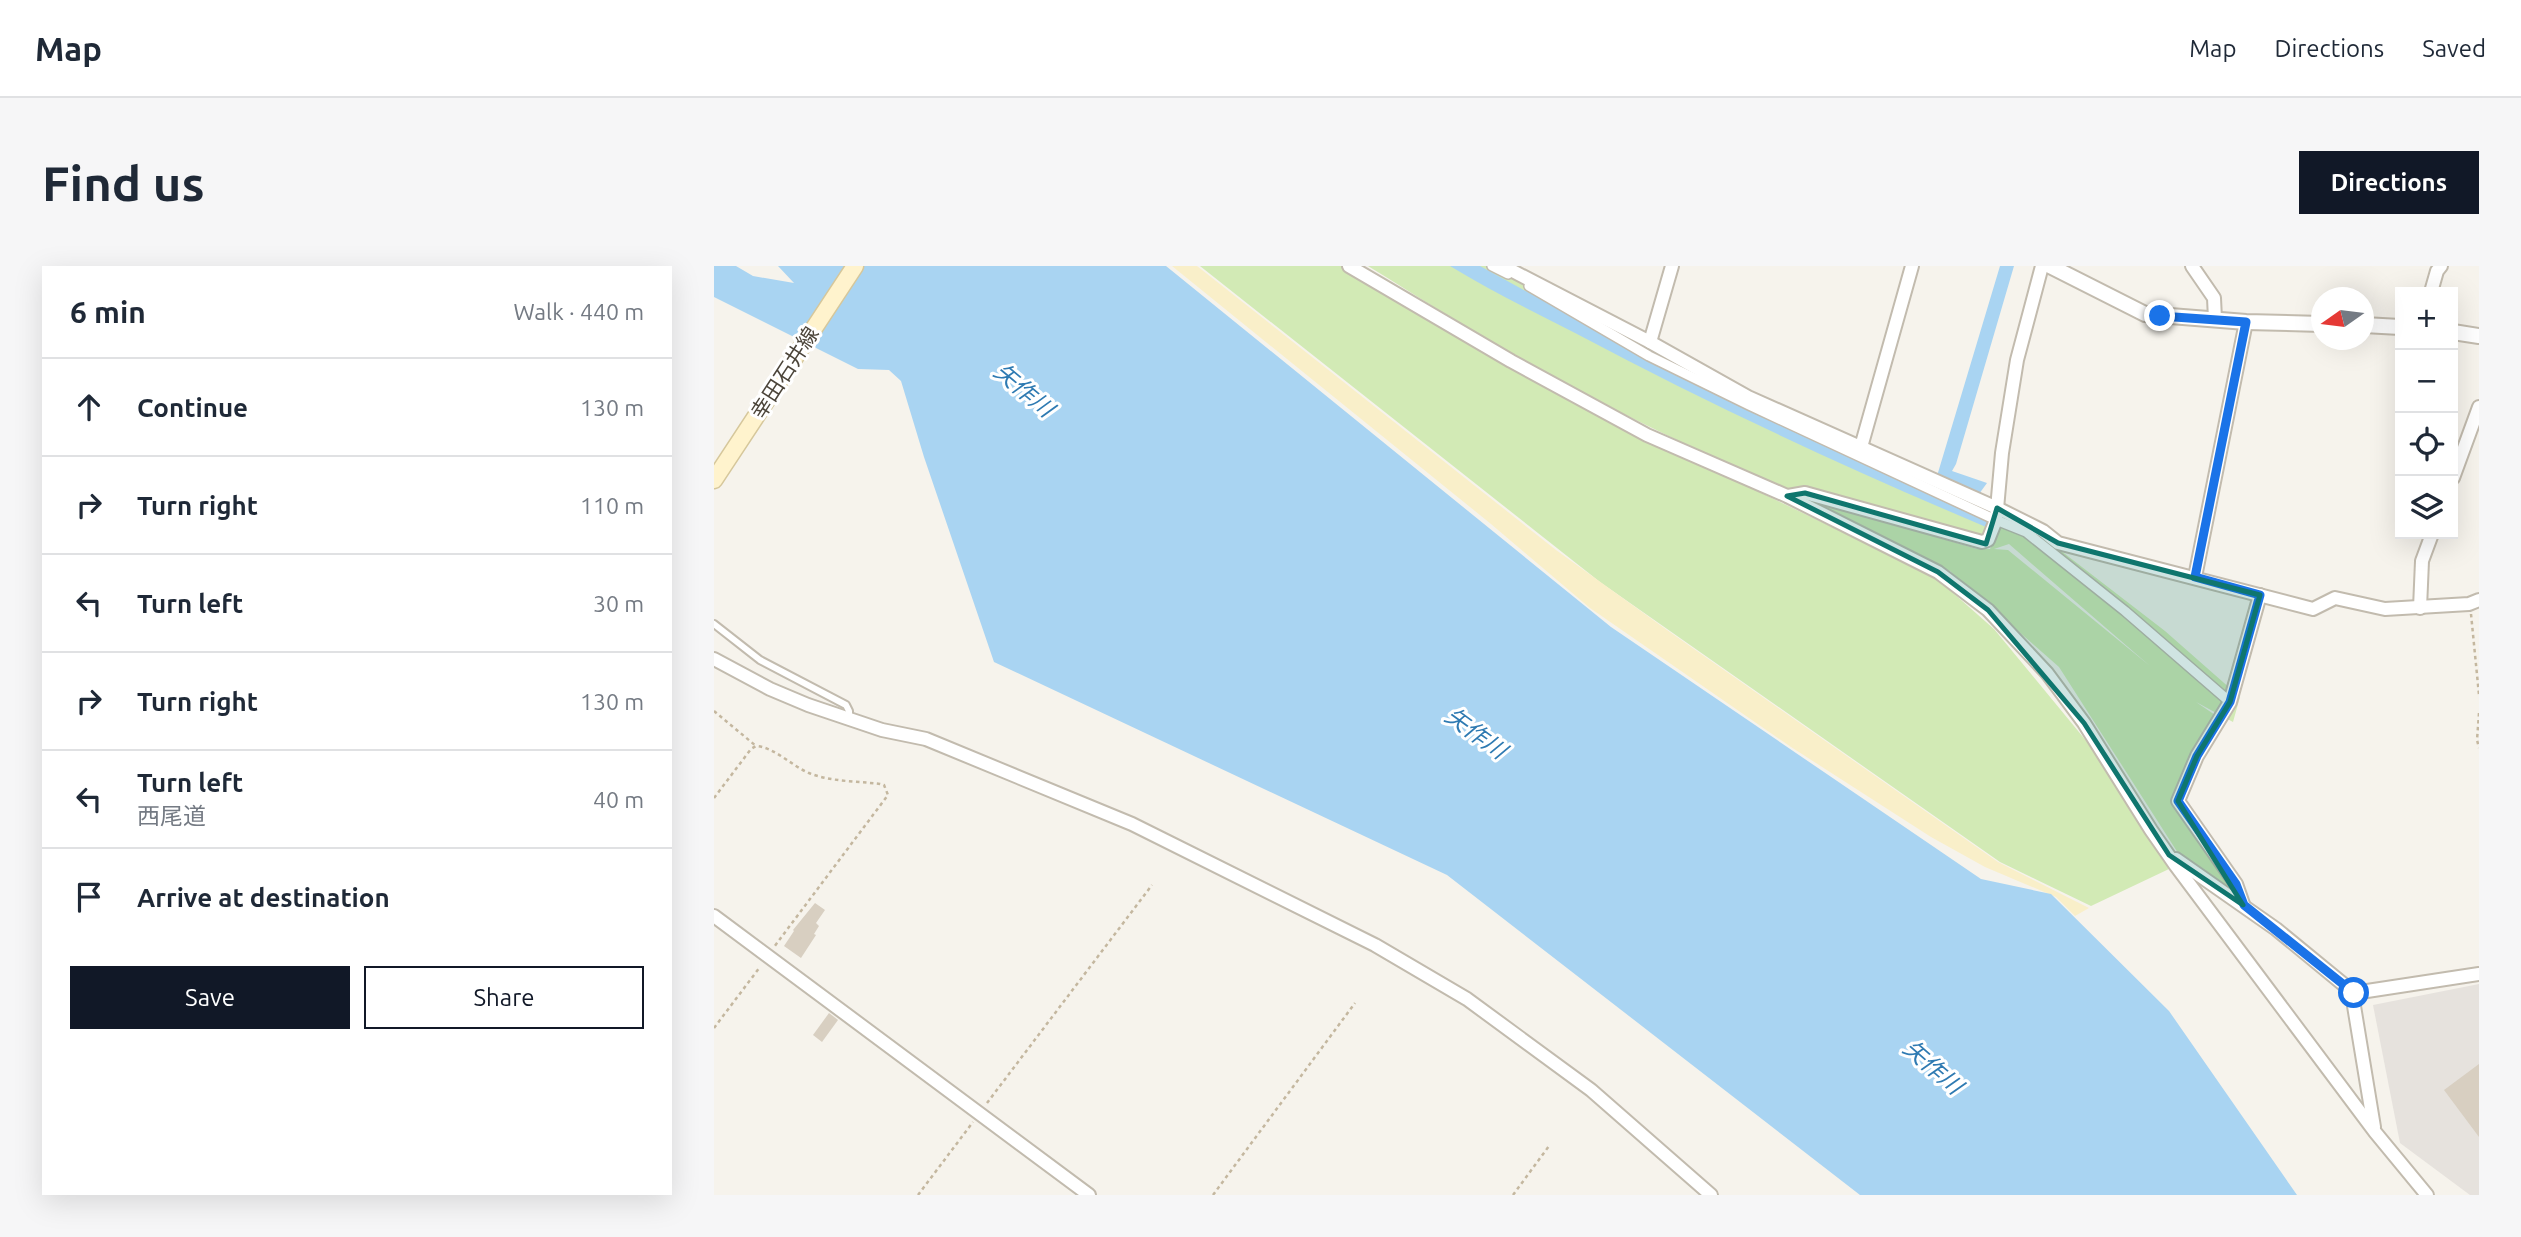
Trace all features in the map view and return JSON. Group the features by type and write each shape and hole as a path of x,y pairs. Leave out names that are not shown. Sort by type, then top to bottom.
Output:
{"main road":[{"name":"幸田石井線","path":"714,480 855,266"}],"street":[{"path":"1349,266 1511,361 1647,435 1787,496 1938,572 1988,610 2047,673 2084,723 2169,855 2375,1132 2427,1195"},
{"path":"1492,266 1649,356 1749,405 1997,514 2043,531 2058,542 2313,609 2336,598 2385,609 2474,602"},
{"path":"1503,266 1650,342 1748,397 1861,447 1997,514 2026,532 2125,611 2230,702"},
{"path":"1650,342 1672,266"},
{"path":"1861,447 1912,266"},
{"path":"1787,496 1805,494 1982,542 1988,540 1997,514 2017,360 2042,266"},
{"path":"2050,266 2145,314 2311,324"},
{"path":"2192,266 2214,298 2215,320"},
{"path":"2432,287 2441,266"},
{"path":"2195,577 2246,322"},
{"path":"2374,326 2395,327"},
{"path":"2458,333 2479,336"},
{"path":"2454,476 2479,407"},
{"path":"2420,608 2422,561 2430,539"},
{"path":"2244,905 2236,884 2178,801 2197,756 2230,702 2260,595"},
{"path":"714,659 770,689 849,720 926,739 1132,824 1375,945 1466,999 1591,1090 1712,1195"},
{"path":"2169,855 2244,905 2354,993 2479,974"},
{"path":"714,916 1089,1195"},
{"path":"2354,1006 2375,1132"}],"lane":[{"path":"714,624 760,660 846,705 849,720"}],"path":[{"path":"2474,602 2479,695"},
{"path":"714,710 755,746 768,749 809,773 832,779 880,784 888,790 888,795 714,1028"},
{"path":"2479,713 2479,748"},
{"path":"714,798 755,746"},
{"path":"918,1195 1152,885"},
{"path":"1213,1195 1355,1003"},
{"path":"1513,1195 1549,1146"}],"highlighted area":[{"path":"1805,493 1986,544 1997,508 2058,543 2260,595 2230,702 2197,756 2178,801 2243,905 2169,855 2084,723 1988,610 1938,572 1787,496"}],"shaded area":[{"path":"2479,984 2479,1195 2470,1195 2400,1143 2373,1005"}],"green space":[{"path":"1200,266 1342,266 1586,408 1935,577 1994,629 2097,754 2169,869 2091,906 2000,862 1600,582"},
{"path":"1368,266 1499,266 1648,346 1992,510 1985,535 1978,538 1800,487 1783,490 1566,384"},
{"path":"1811,500 1977,549 1990,549 2006,518 2030,527 2165,631 2240,697 2233,722 2196,702 2218,717 2174,794 2194,835 2232,885 2229,890 2178,853 2059,667 1950,571","holes":["2009,544 2150,666 2008,550 1994,549"]}],"sand":[{"path":"1172,266 1197,266 1556,550 1998,862 2089,908 2075,916 2056,897 1985,867 1931,837 1791,747 1590,608 1491,524"}],"water":[{"name":"矢作川","path":"714,266 736,266 753,276 794,283 778,266 1166,266 1611,627 1981,879 2051,894 2169,1011 2297,1195 1860,1195 1447,875 994,662 901,381 889,370 858,369 714,297"},
{"path":"1450,266 1480,266 1712,393 1990,520 1986,527 1779,435 1677,386"},
{"path":"2000,266 2014,266 1952,471 1987,483 1979,494 1937,476"}],"building":[{"path":"815,903 825,910 816,923 819,926 814,934 816,935 801,958 784,946"},
{"path":"829,1013 838,1020 822,1042 813,1035"},
{"path":"2479,1064 2479,1137 2444,1090"}],"route":[{"path":"2160,316 2246,322 2195,577 2260,595 2230,702 2197,756 2178,801 2181,809 2236,884 2244,905 2354,993"}]}
